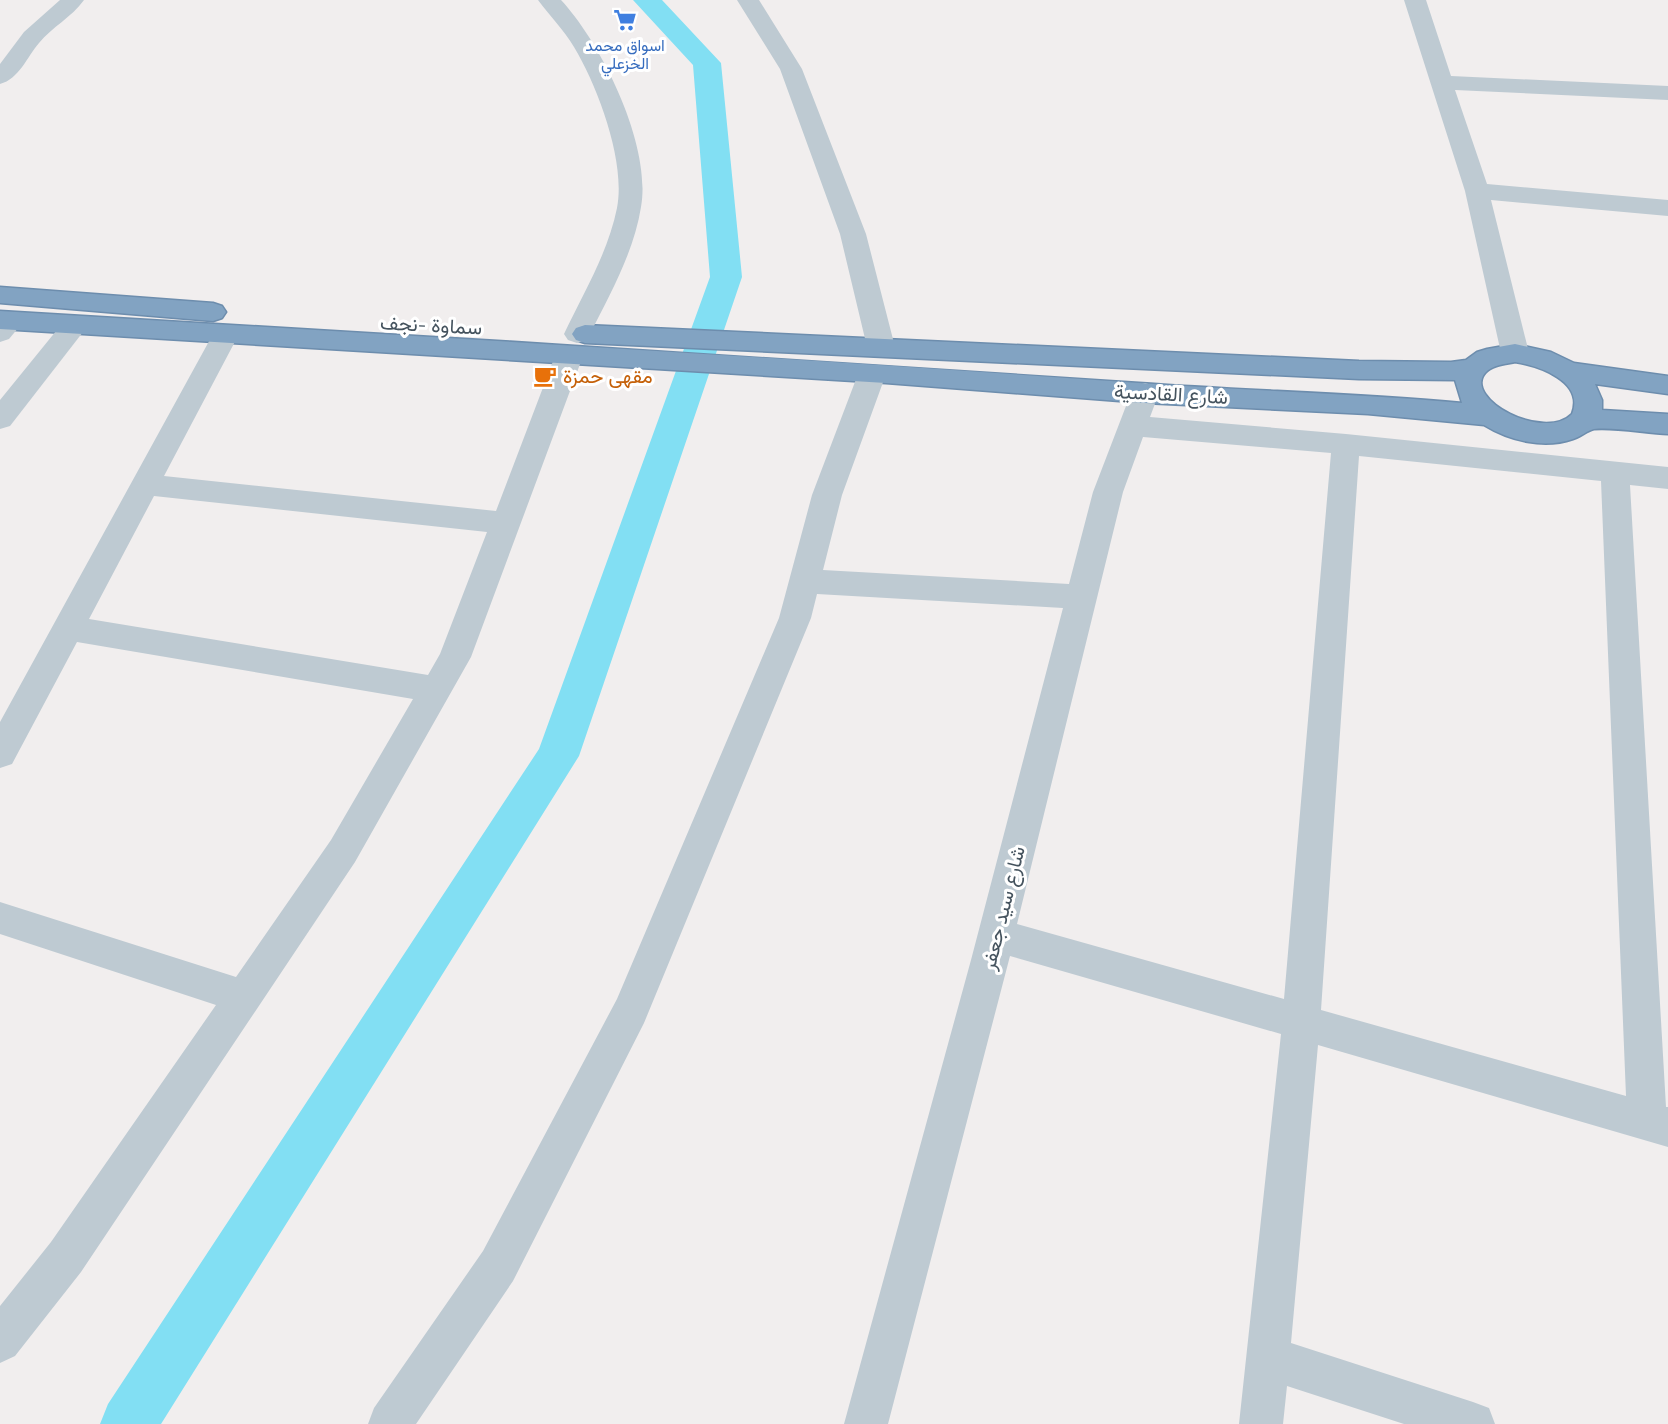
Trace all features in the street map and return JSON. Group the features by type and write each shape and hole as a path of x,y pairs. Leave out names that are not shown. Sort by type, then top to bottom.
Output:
{"highway":[{"name":"سماوة -نجف","path":"0,295 584,345"},
{"path":"42,324 61,300"},
{"name":"سماوة -نجف","path":"4,325 42,324 226,334 584,345 868,360"},
{"path":"1515,353 1543,359 1568,371 1580,382 1588,395 1590,407 1586,418 1575,428 1561,433 1542,434 1523,432 1503,425 1487,415 1475,404 1468,391 1468,379 1473,368 1483,359 1497,354 1515,353"},
{"name":"شارع القادسية","path":"868,360 1359,370 1451,371 1473,368"},
{"name":"شارع القادسية","path":"868,360 1146,393 1368,404 1487,415"},
{"path":"1568,371 1668,386"},
{"path":"1586,418 1668,424"}],"street":[{"path":"0,76 12,65 32,37 73,0"},
{"path":"3,1331 66,1257 343,851 455,657 506,523 584,345 629,207 629,180 627,161 612,102 592,56 563,14 549,0"},
{"path":"390,1424 498,1266 631,1010 795,618 827,495 868,360 853,234 791,69 748,0"},
{"path":"1414,0 1477,191 1515,353"},
{"path":"1442,82 1668,93"},
{"path":"1477,191 1668,208"},
{"path":"0,419 74,326"},
{"path":"0,753 226,334"},
{"name":"شارع سيد جعفر","path":"866,1424 996,935 1107,492 1146,393"},
{"path":"1133,426 1346,444 1668,478"},
{"path":"1261,1424 1300,1022 1346,444"},
{"path":"996,935 1657,1124 1615,472"},
{"path":"147,484 506,523"},
{"path":"804,581 1081,597"},
{"path":"68,628 436,690"},
{"path":"0,918 243,997"},
{"path":"1268,1358 1473,1424"}],"waterway":[{"path":"128,1424 558,756 726,277 707,63 647,0"}],"place":[{"name":"اسواق محمد الخزعلي","path":"625,20"},
{"name":"مقهى حمزة","path":"545,376"}]}
